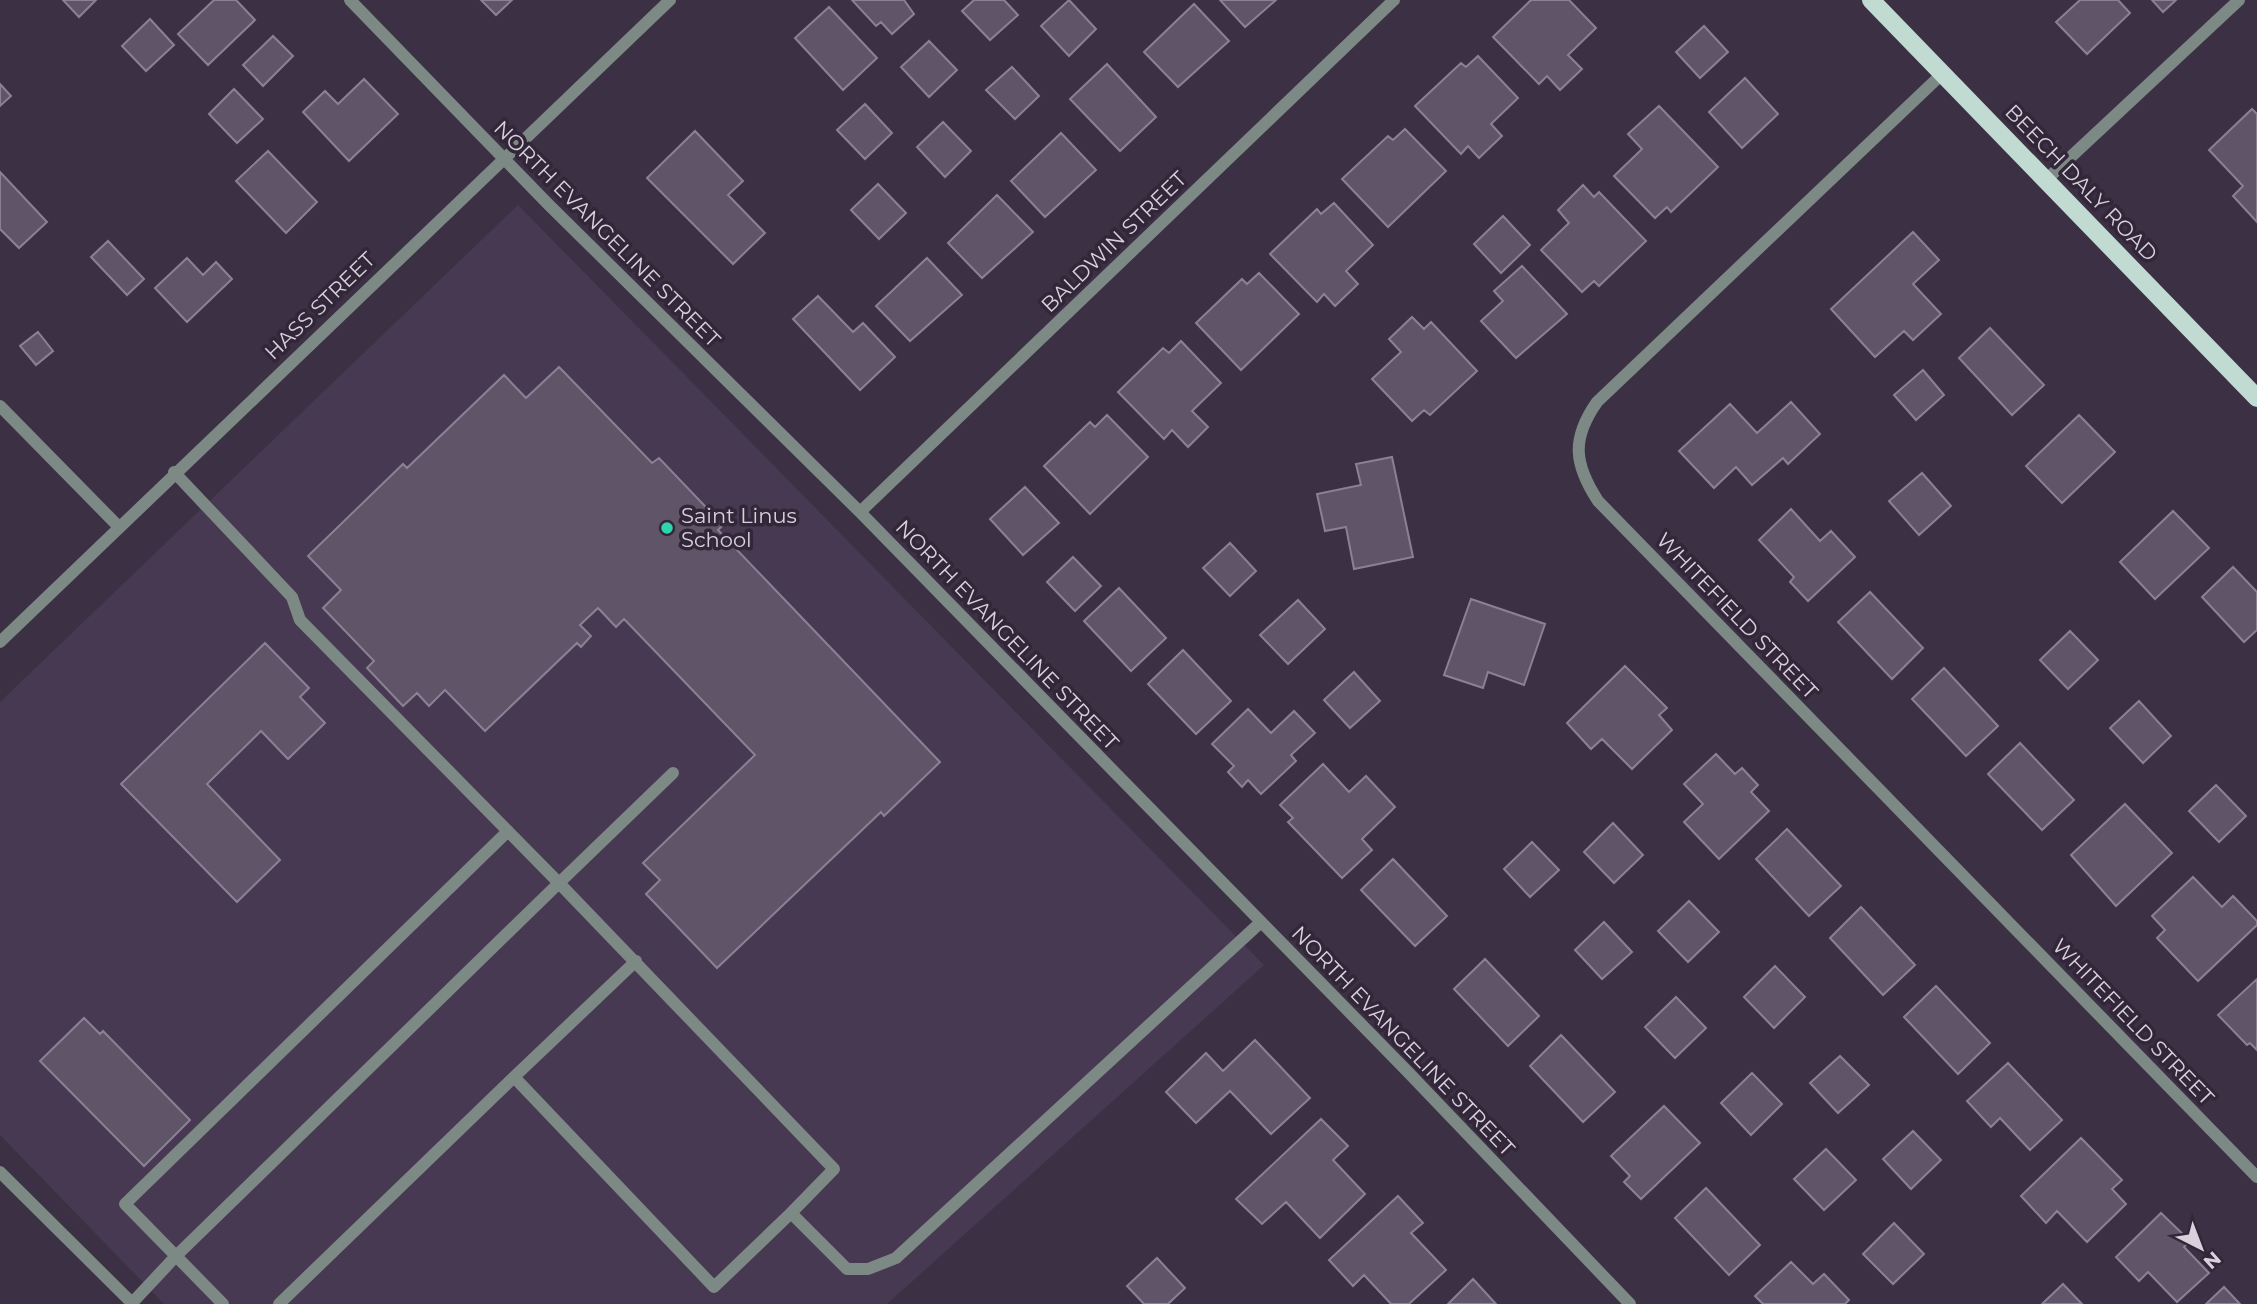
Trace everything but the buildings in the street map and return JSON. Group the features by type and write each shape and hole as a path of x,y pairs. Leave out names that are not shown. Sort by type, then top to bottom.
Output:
{"main road":[{"name":"BEECH DALY ROAD","path":"1871,0 2257,398"}],"street":[{"name":"NORTH EVANGELINE STREET","path":"350,0 503,159 860,512 1630,1304"},
{"name":"HASS STREET","path":"0,642 174,472 670,0"},
{"name":"BALDWIN STREET","path":"860,512 1394,0"},
{"path":"2046,180 2239,0"},
{"name":"WHITEFIELD STREET","path":"1942,74 1597,402 1586,418 1579,439 1583,477 1598,501 2257,1177"},
{"path":"0,405 119,527"},
{"path":"174,472 292,597 300,620 636,961 834,1169 714,1287 514,1077"},
{"path":"0,1172 132,1303 176,1256 673,773"},
{"path":"223,1304 125,1204 508,831"},
{"path":"790,1213 847,1269 868,1269 896,1258 1261,922"},
{"path":"279,1304 636,961"}],"shaded area":[{"path":"518,205 1264,965 887,1304 164,1304 0,1135 0,702"}],"place":[{"name":"Saint Linus School","path":"667,528"}]}
